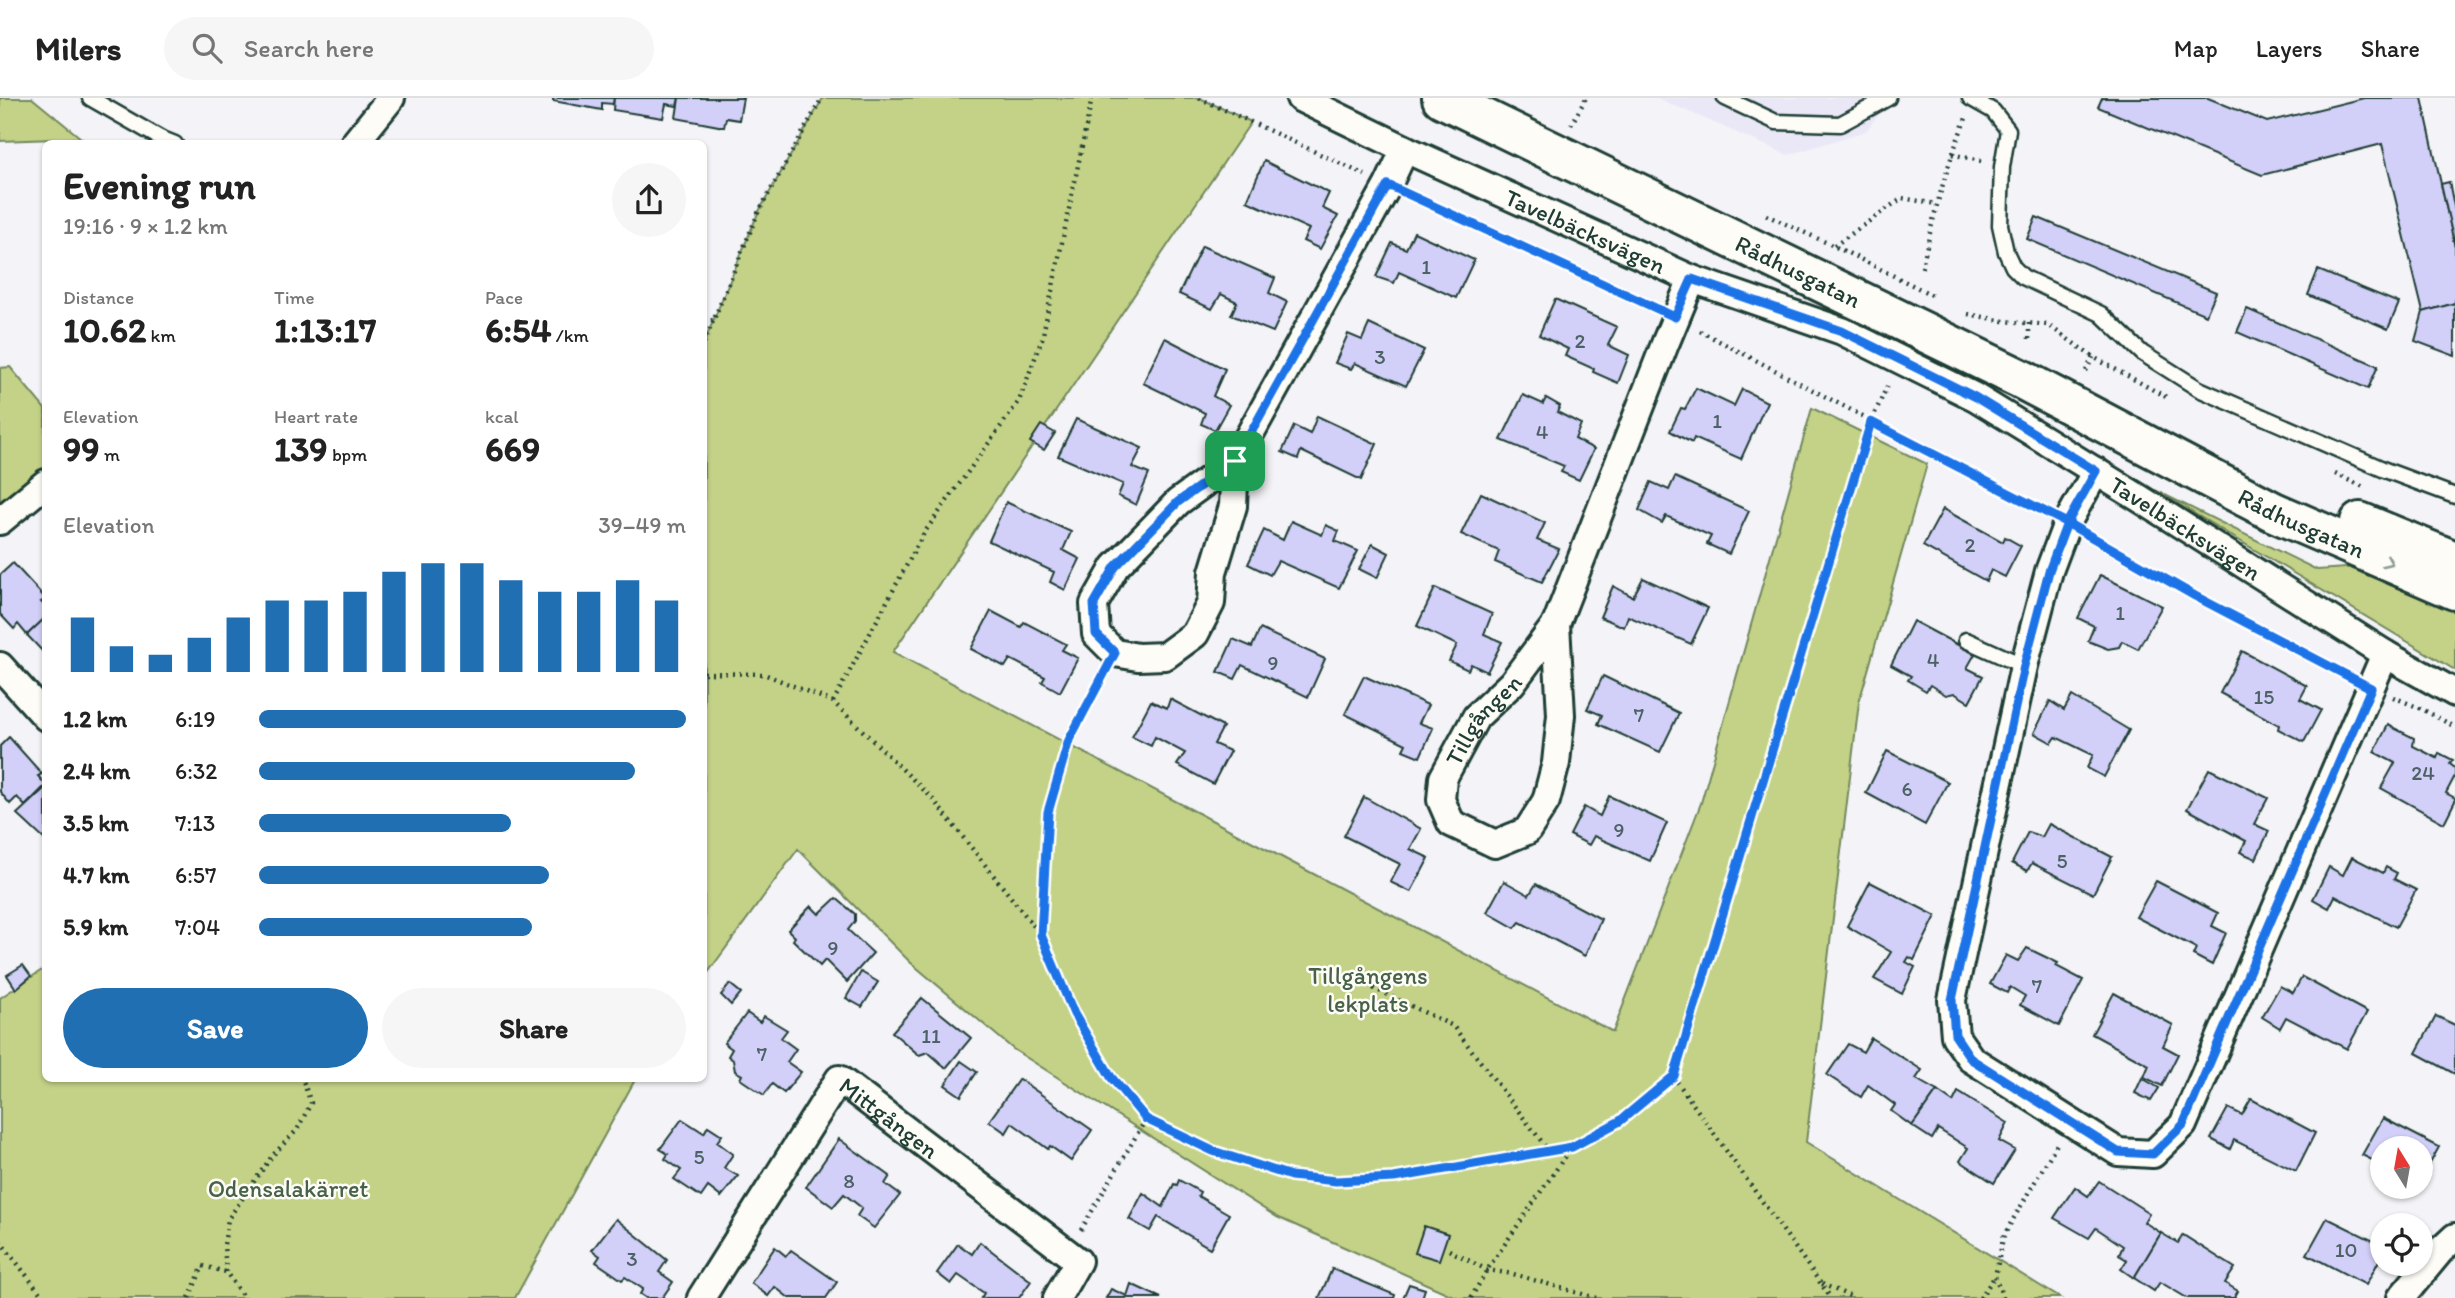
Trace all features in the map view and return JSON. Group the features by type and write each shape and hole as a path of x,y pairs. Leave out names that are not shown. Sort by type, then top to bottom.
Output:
{"main road":[{"name":"Rådhusgatan","path":"1442,98 2021,379 2274,512 2455,590"},
{"name":"Rådhusgatan","path":"2151,446 2347,517 2455,561"}],"street":[{"path":"357,140 391,98"},
{"name":"Tavelbäcksvägen","path":"1300,98 1405,149 1692,279 1842,331 1975,397 2385,654 2455,693"},
{"path":"1235,461 1233,506 1213,572 1211,603 1195,634 1165,656 1138,657 1115,653 1096,634 1094,604 1115,567 1178,502 1235,461 1388,185 1405,149"},
{"name":"Tillgången","path":"1556,624 1561,715 1556,763 1546,801 1527,831 1495,844 1451,823 1441,800 1443,778 1476,717 1511,683 1556,624 1692,279"},
{"path":"2096,471 2067,523 2049,571 2024,666 1952,1000 1955,1035 1971,1059 2069,1123 2118,1152 2153,1154 2183,1125 2385,654"},
{"path":"0,521 42,486"},
{"path":"0,666 42,713"},
{"name":"Mittgången","path":"701,1298 839,1079 1068,1252"},
{"path":"2401,1298 2455,1237"},
{"path":"1057,1298 1078,1261 1068,1252"}],"lane":[{"path":"90,98 165,140"},
{"path":"1725,98 1776,122 1840,124 1888,98"},
{"path":"1972,99 1993,111 2008,130 2002,167 2000,225 2006,252 2013,267 2023,277 2101,314 2142,353 2199,389 2385,470 2455,496"},
{"path":"1966,640 2024,666"}],"path":[{"path":"707,336 758,213 822,98"},
{"path":"833,702 924,533 1019,401 1042,339 1092,98"},
{"path":"1199,98 1675,317 2067,523 2195,596 2371,688 2422,709 2455,727"},
{"path":"1559,121 1571,127 1586,98"},
{"path":"1922,268 1936,204 1972,99"},
{"path":"1952,154 2002,167"},
{"path":"1834,246 1902,198 1936,204"},
{"path":"1759,212 1944,301"},
{"path":"1968,314 2048,325 2093,357 2174,401"},
{"path":"707,321 714,320"},
{"path":"2029,323 2029,344"},
{"path":"2086,371 2093,357"},
{"path":"707,673 764,674 833,702 931,797 1041,935 1074,1014 1111,1077 1146,1119 1213,1151 1291,1176 1336,1181 1394,1178 1572,1147 1620,1121 1674,1076 1871,422 1890,381"},
{"path":"2333,473 2369,490"},
{"path":"1041,935 1048,812 1069,740 1115,653"},
{"path":"1373,988 1453,1026 1549,1151"},
{"path":"1674,1076 1832,1298"},
{"path":"244,1298 226,1272 224,1245 228,1219 272,1156 297,1130 311,1103 303,1082"},
{"path":"1068,1252 1146,1119"},
{"path":"1980,1298 1995,1276 2004,1235 2069,1123"},
{"path":"1471,1298 1487,1270 1572,1147"},
{"path":"0,1241 44,1298"},
{"path":"1449,1250 1487,1270 1513,1274 1596,1298"},
{"path":"189,1298 203,1266 226,1272"},
{"path":"1995,1276 2003,1298"},
{"path":"1821,1284 1854,1298"}],"shaded area":[{"path":"1657,98 1891,98 1866,131 1788,155"}],"green space":[{"path":"0,98 32,98 81,138 0,141"},
{"name":"Tillgångens lekplats","path":"823,98 1200,98 1251,122 893,652 1613,1032 1701,803 1812,408 1927,464 1859,702 1806,1142 2060,1298 1460,1298 1451,1295 1277,1217 1013,1049 910,962 798,849 707,974 707,336 758,213"},
{"path":"10,367 42,405 42,486 0,521 0,368"},
{"path":"2155,490 2317,570 2360,567 2455,603 2455,670"},
{"name":"Odensalakärret","path":"42,970 42,1082 634,1082 515,1298 0,1298 0,998"}],"building":[{"path":"553,98 614,98 613,104 602,103 602,110 553,101"},
{"path":"614,98 679,98 677,106 666,104 663,118 613,110"},
{"path":"679,98 743,98 739,120 726,118 724,127 676,118"},
{"path":"2102,98 2208,98 2267,122 2364,98 2422,98 2455,247 2455,303 2423,312 2382,144 2262,175 2098,107"},
{"path":"1264,161 1329,193 1322,208 1338,216 1320,249 1303,241 1309,229 1247,201"},
{"path":"2449,182 2455,211 2455,247 2441,184"},
{"path":"2036,217 2216,292 2206,315 2027,239"},
{"path":"1414,232 1474,260 1456,298 1399,272 1394,283 1376,277 1392,243 1406,249"},
{"path":"1202,246 1275,278 1269,293 1287,302 1273,332 1231,315 1237,302 1221,294 1212,309 1179,294"},
{"path":"2318,270 2399,303 2388,329 2308,295"},
{"path":"1555,299 1617,327 1608,345 1629,355 1618,383 1565,356 1568,349 1539,335"},
{"path":"2455,303 2455,356 2415,341 2423,312"},
{"path":"2247,309 2378,366 2368,389 2237,332"},
{"path":"1369,324 1424,350 1406,386 1355,363 1351,369 1335,363 1348,334 1362,340"},
{"path":"1165,338 1225,369 1213,396 1229,405 1215,430 1201,424 1205,413 1143,383"},
{"path":"1696,388 1734,406 1742,389 1767,402 1741,459 1694,438 1692,443 1670,431 1681,408 1685,409"},
{"path":"1523,395 1543,404 1546,398 1560,406 1557,412 1581,424 1575,439 1594,449 1579,480 1561,472 1564,466 1501,440"},
{"path":"1317,416 1377,444 1361,480 1301,451 1298,459 1282,452 1294,426 1310,434"},
{"path":"1076,419 1142,448 1132,467 1149,474 1136,505 1118,496 1123,484 1058,456"},
{"path":"1041,425 1055,433 1044,450 1030,442"},
{"path":"1675,477 1749,511 1729,554 1707,544 1711,536 1666,516 1662,523 1639,510 1651,482 1669,490"},
{"path":"1481,493 1545,523 1537,540 1559,549 1542,582 1495,562 1499,551 1461,534"},
{"path":"1006,502 1071,532 1063,550 1080,559 1065,590 1050,582 1054,572 989,541"},
{"path":"1943,509 2003,542 2005,537 2021,546 2005,577 1991,570 1986,581 1923,546"},
{"path":"1291,521 1322,535 1326,525 1339,531 1335,541 1358,551 1339,588 1278,561 1270,575 1248,564 1264,530 1283,540"},
{"path":"1372,544 1389,553 1377,578 1359,569"},
{"path":"13,563 42,595 42,621 27,635 18,624 14,629 0,614 0,575"},
{"path":"2100,575 2162,606 2138,649 2122,641 2119,647 2108,649 2088,641 2094,626 2078,618"},
{"path":"1643,578 1708,608 1691,644 1628,616 1624,627 1600,617 1613,586 1633,597"},
{"path":"1435,588 1492,614 1484,634 1502,642 1487,672 1471,664 1468,670 1449,661 1457,645 1417,626"},
{"path":"991,611 1021,627 1024,622 1066,644 1062,650 1078,658 1060,692 1042,682 1045,677 1010,659 1005,667 971,649"},
{"path":"42,621 42,651 27,635"},
{"path":"1913,621 1975,654 1967,668 1983,676 1969,702 1954,693 1946,695 1930,685 1926,691 1908,680 1911,676 1891,665"},
{"path":"1260,629 1325,659 1308,697 1242,665 1235,679 1218,672 1233,639 1252,647"},
{"path":"2242,651 2307,686 2300,699 2321,710 2304,742 2220,693"},
{"path":"1364,676 1428,705 1419,723 1433,728 1420,757 1403,750 1406,744 1345,714"},
{"path":"1603,676 1679,713 1660,752 1598,724 1602,715 1587,709"},
{"path":"2072,696 2129,730 2104,777 2087,768 2093,755 2056,737 2052,743 2034,733 2050,701 2064,710"},
{"path":"1170,699 1223,727 1214,744 1230,751 1213,784 1177,765 1185,753 1155,737 1151,746 1132,737 1151,701 1167,708"},
{"path":"2388,725 2414,738 2413,746 2437,758 2439,753 2453,760 2450,764 2455,768 2455,776 2446,793 2455,798 2455,801 2444,823 2381,788 2395,763 2374,752"},
{"path":"9,737 42,774 38,776 42,780 42,789 25,806 17,797 10,804 0,792 0,746"},
{"path":"1887,751 1948,782 1925,825 1866,793"},
{"path":"2209,769 2268,798 2254,824 2269,831 2256,859 2240,852 2246,841 2187,809"},
{"path":"42,791 42,837 17,814"},
{"path":"1609,796 1667,823 1650,861 1594,836 1589,845 1570,835 1584,807 1600,816"},
{"path":"1364,797 1421,829 1410,849 1429,858 1411,892 1390,882 1400,864 1344,836"},
{"path":"2049,824 2112,857 2093,894 2032,863 2027,871 2012,863 2028,832 2042,837"},
{"path":"2352,857 2383,873 2386,867 2397,873 2394,879 2416,890 2396,927 2335,896 2329,908 2313,899 2329,867 2343,875"},
{"path":"1504,881 1529,895 1536,884 1601,919 1585,956 1520,922 1515,928 1487,912"},
{"path":"2156,881 2218,913 2212,926 2226,933 2212,965 2193,955 2196,948 2136,917"},
{"path":"1870,882 1936,916 1914,960 1909,957 1906,962 1915,967 1902,994 1874,979 1891,952 1847,926"},
{"path":"836,898 855,914 855,921 848,930 873,953 847,982 825,960 820,966 793,940 795,937 788,930 811,906 819,914"},
{"path":"2027,948 2058,963 2056,966 2083,980 2059,1026 2020,1005 2025,996 2010,987 2007,993 1990,984 2006,955 2018,961"},
{"path":"23,965 31,976 16,989 7,975"},
{"path":"861,972 878,982 862,1007 846,998"},
{"path":"2302,977 2367,1012 2347,1049 2286,1017 2280,1028 2262,1017 2280,986 2293,993"},
{"path":"730,984 741,993 731,1005 721,995"},
{"path":"2114,993 2173,1025 2163,1046 2178,1054 2162,1086 2144,1077 2149,1065 2092,1034"},
{"path":"922,998 971,1038 946,1068 928,1052 919,1055 892,1032"},
{"path":"747,1013 760,1022 764,1016 787,1030 781,1038 796,1049 787,1062 801,1072 784,1093 772,1084 764,1095 740,1079 742,1075 735,1071 733,1060 728,1056 732,1049 724,1043"},
{"path":"2436,1016 2455,1025 2455,1074 2416,1053"},
{"path":"1871,1038 1922,1070 1916,1079 1937,1091 1912,1126 1891,1111 1895,1105 1868,1085 1861,1097 1827,1075 1848,1044 1863,1052"},
{"path":"961,1061 977,1072 961,1096 945,1085"},
{"path":"2142,1078 2159,1088 2151,1101 2135,1093"},
{"path":"1019,1079 1092,1130 1071,1161 1050,1146 1048,1149 1012,1123 1006,1133 989,1121"},
{"path":"1937,1091 1953,1102 1958,1092 2008,1123 1999,1141 2015,1150 1994,1183 1960,1161 1968,1148 1938,1129 1932,1139 1912,1126"},
{"path":"2251,1099 2315,1133 2296,1171 2234,1140 2230,1149 2211,1139 2228,1108 2242,1115"},
{"path":"2383,1118 2418,1136 2373,1136"},
{"path":"682,1119 704,1133 708,1126 722,1135 717,1142 733,1154 724,1168 738,1176 721,1197 708,1187 701,1197 674,1179 681,1170 665,1159 668,1154 660,1149"},
{"path":"839,1139 890,1176 885,1184 900,1195 874,1228 857,1216 862,1208 844,1194 833,1207 806,1187"},
{"path":"2370,1141 2370,1159 2362,1155"},
{"path":"2433,1144 2439,1147 2433,1158"},
{"path":"1179,1180 1200,1192 1198,1196 1229,1214 1210,1248 1158,1217 1150,1231 1129,1219 1143,1193 1163,1207 1174,1184 1177,1185"},
{"path":"2099,1181 2149,1213 2144,1222 2161,1233 2134,1278 2121,1269 2127,1260 2119,1255 2123,1246 2096,1228 2089,1238 2054,1218 2075,1187 2088,1196"},
{"path":"2327,1218 2370,1239 2371,1276 2366,1285 2307,1254"},
{"path":"616,1219 667,1260 659,1272 673,1282 662,1298 646,1298 640,1294 643,1289 625,1277 622,1280 596,1262 600,1256 592,1250"},
{"path":"1424,1226 1448,1234 1439,1260 1415,1253"},
{"path":"2161,1233 2178,1243 2183,1235 2235,1268 2225,1283 2238,1291 2234,1298 2187,1298 2160,1282 2154,1291 2134,1278"},
{"path":"980,1242 1031,1281 1019,1298 981,1298 984,1293 958,1275 951,1284 937,1273 958,1244 972,1254"},
{"path":"775,1247 786,1256 791,1250 837,1282 826,1298 789,1298 775,1287 768,1296 751,1283"},
{"path":"1332,1269 1395,1295 1394,1298 1319,1298"},
{"path":"1131,1284 1161,1298 1106,1298 1111,1289 1127,1296"},
{"path":"1409,1284 1425,1289 1422,1298 1403,1298"}],"route":[{"path":"1235,461 1178,502 1147,533 1115,567 1094,604 1096,634 1115,653 1069,740 1048,812 1041,935 1074,1014 1111,1077 1146,1119 1213,1151 1291,1176 1336,1181 1394,1178 1572,1147 1620,1121 1674,1076 1871,422 2067,523 2195,596 2371,688 2183,1125 2153,1154 2118,1152 1971,1059 1955,1035 1952,1000 2024,666 2049,571 2067,523 2096,471 1975,397 1842,331 1692,279 1675,317 1388,185 1235,461"}]}
